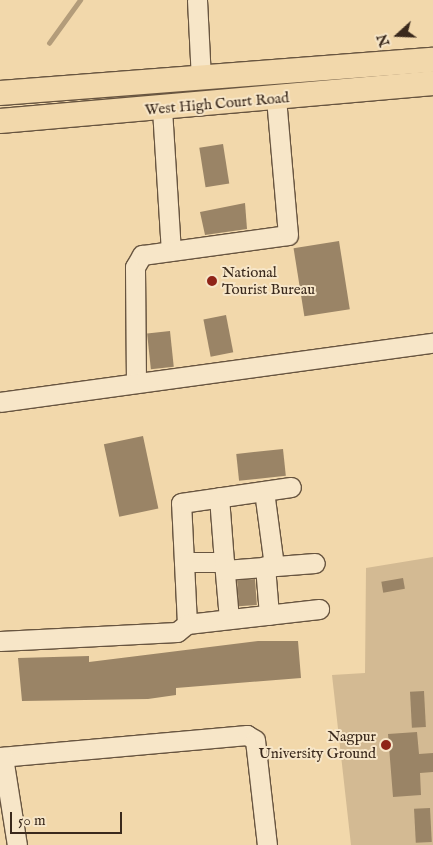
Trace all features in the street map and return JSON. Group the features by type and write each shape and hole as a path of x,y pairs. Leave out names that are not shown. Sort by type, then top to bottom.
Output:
{"main road":[{"name":"West High Court Road","path":"0,93 433,60"},
{"name":"West High Court Road","path":"0,121 162,109 433,83"}],"street":[{"path":"197,0 201,79"},
{"path":"136,383 135,267 142,255 288,235 276,98"},
{"path":"162,109 171,252"},
{"path":"0,402 433,343"},
{"path":"186,624 181,503 291,487"},
{"path":"264,491 270,566 269,615"},
{"path":"220,497 229,619"},
{"path":"184,562 224,566 270,566 315,563"},
{"path":"0,640 177,632 186,624 319,609"},
{"path":"2,760 247,735 256,740 267,845"},
{"path":"0,784 2,760"},
{"path":"2,760 18,845"}],"shaded area":[{"name":"Nagpur University Ground","path":"433,557 433,845 351,845 332,675 365,673 366,568"}],"building":[{"path":"223,144 229,184 206,187 199,148"},
{"path":"245,203 247,229 205,235 200,212"},
{"path":"339,241 350,309 304,316 294,248"},
{"path":"226,315 233,352 211,357 203,319"},
{"path":"170,331 174,367 151,369 147,333"},
{"path":"143,436 158,508 119,517 104,444"},
{"path":"283,449 286,476 239,481 236,454"},
{"path":"403,578 405,589 383,593 381,582"},
{"path":"255,579 257,605 239,606 237,580"},
{"path":"258,641 298,641 301,678 176,688 176,695 148,699 22,701 18,658 89,656 89,662"},
{"path":"424,691 426,727 412,728 410,692"},
{"path":"417,732 419,754 433,753 433,772 420,773 421,795 393,797 388,734"},
{"path":"430,808 432,842 416,843 414,809"}],"waterway":[{"path":"49,43 80,0"}],"place":[{"name":"National Tourist Bureau","path":"212,281"},
{"name":"Nagpur University Ground","path":"386,745"}]}
